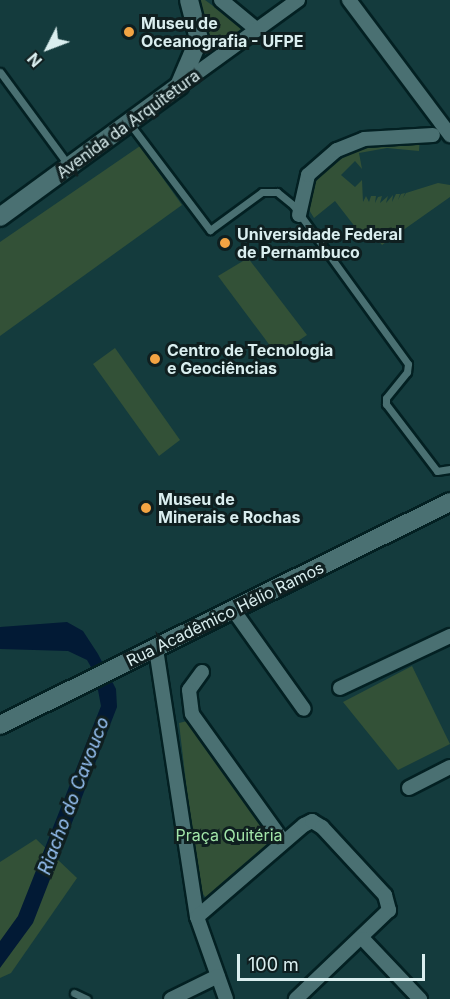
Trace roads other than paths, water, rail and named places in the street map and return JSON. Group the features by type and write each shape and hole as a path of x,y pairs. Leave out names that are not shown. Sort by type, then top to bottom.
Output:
{"street":[{"path":"179,86 199,39 189,0"},
{"path":"221,0 256,29"},
{"name":"Avenida da Arquitetura","path":"2,211 70,167 298,0"},
{"path":"349,0 450,135"},
{"path":"299,214 308,175 337,150 364,139 433,135"},
{"name":"Rua Acadêmico Hélio Ramos","path":"0,725 450,502"},
{"path":"234,611 304,709"},
{"path":"340,688 450,636"},
{"path":"156,649 197,917 226,999"},
{"path":"202,672 189,690 192,714 283,841"},
{"path":"409,788 450,767"},
{"path":"197,917 283,841 312,821 385,895 390,906 387,914 363,939 296,999"},
{"path":"363,939 420,999"},
{"path":"171,999 218,976"}],"lane":[{"path":"0,72 70,167"},
{"path":"130,124 210,230 252,197 267,191 282,195 299,214 408,364 407,372 386,398 386,404 436,471 450,469"},
{"path":"74,993 87,999"}],"water":[{"name":"Riacho do Cavouco","path":"67,622 83,631 98,654 116,689 117,707 33,923 0,968 0,941 18,916 101,706 95,674 87,660 68,651 0,649 0,627"}],"place":[{"name":"Museu de Oceanografia - UFPE","path":"129,32"},
{"name":"Universidade Federal de Pernambuco","path":"225,243"},
{"name":"Centro de Tecnologia e Geociências","path":"155,359"},
{"name":"Museu de Minerais e Rochas","path":"146,508"}],"park label":[{"name":"Praça Quitéria","path":"229,835"}]}
